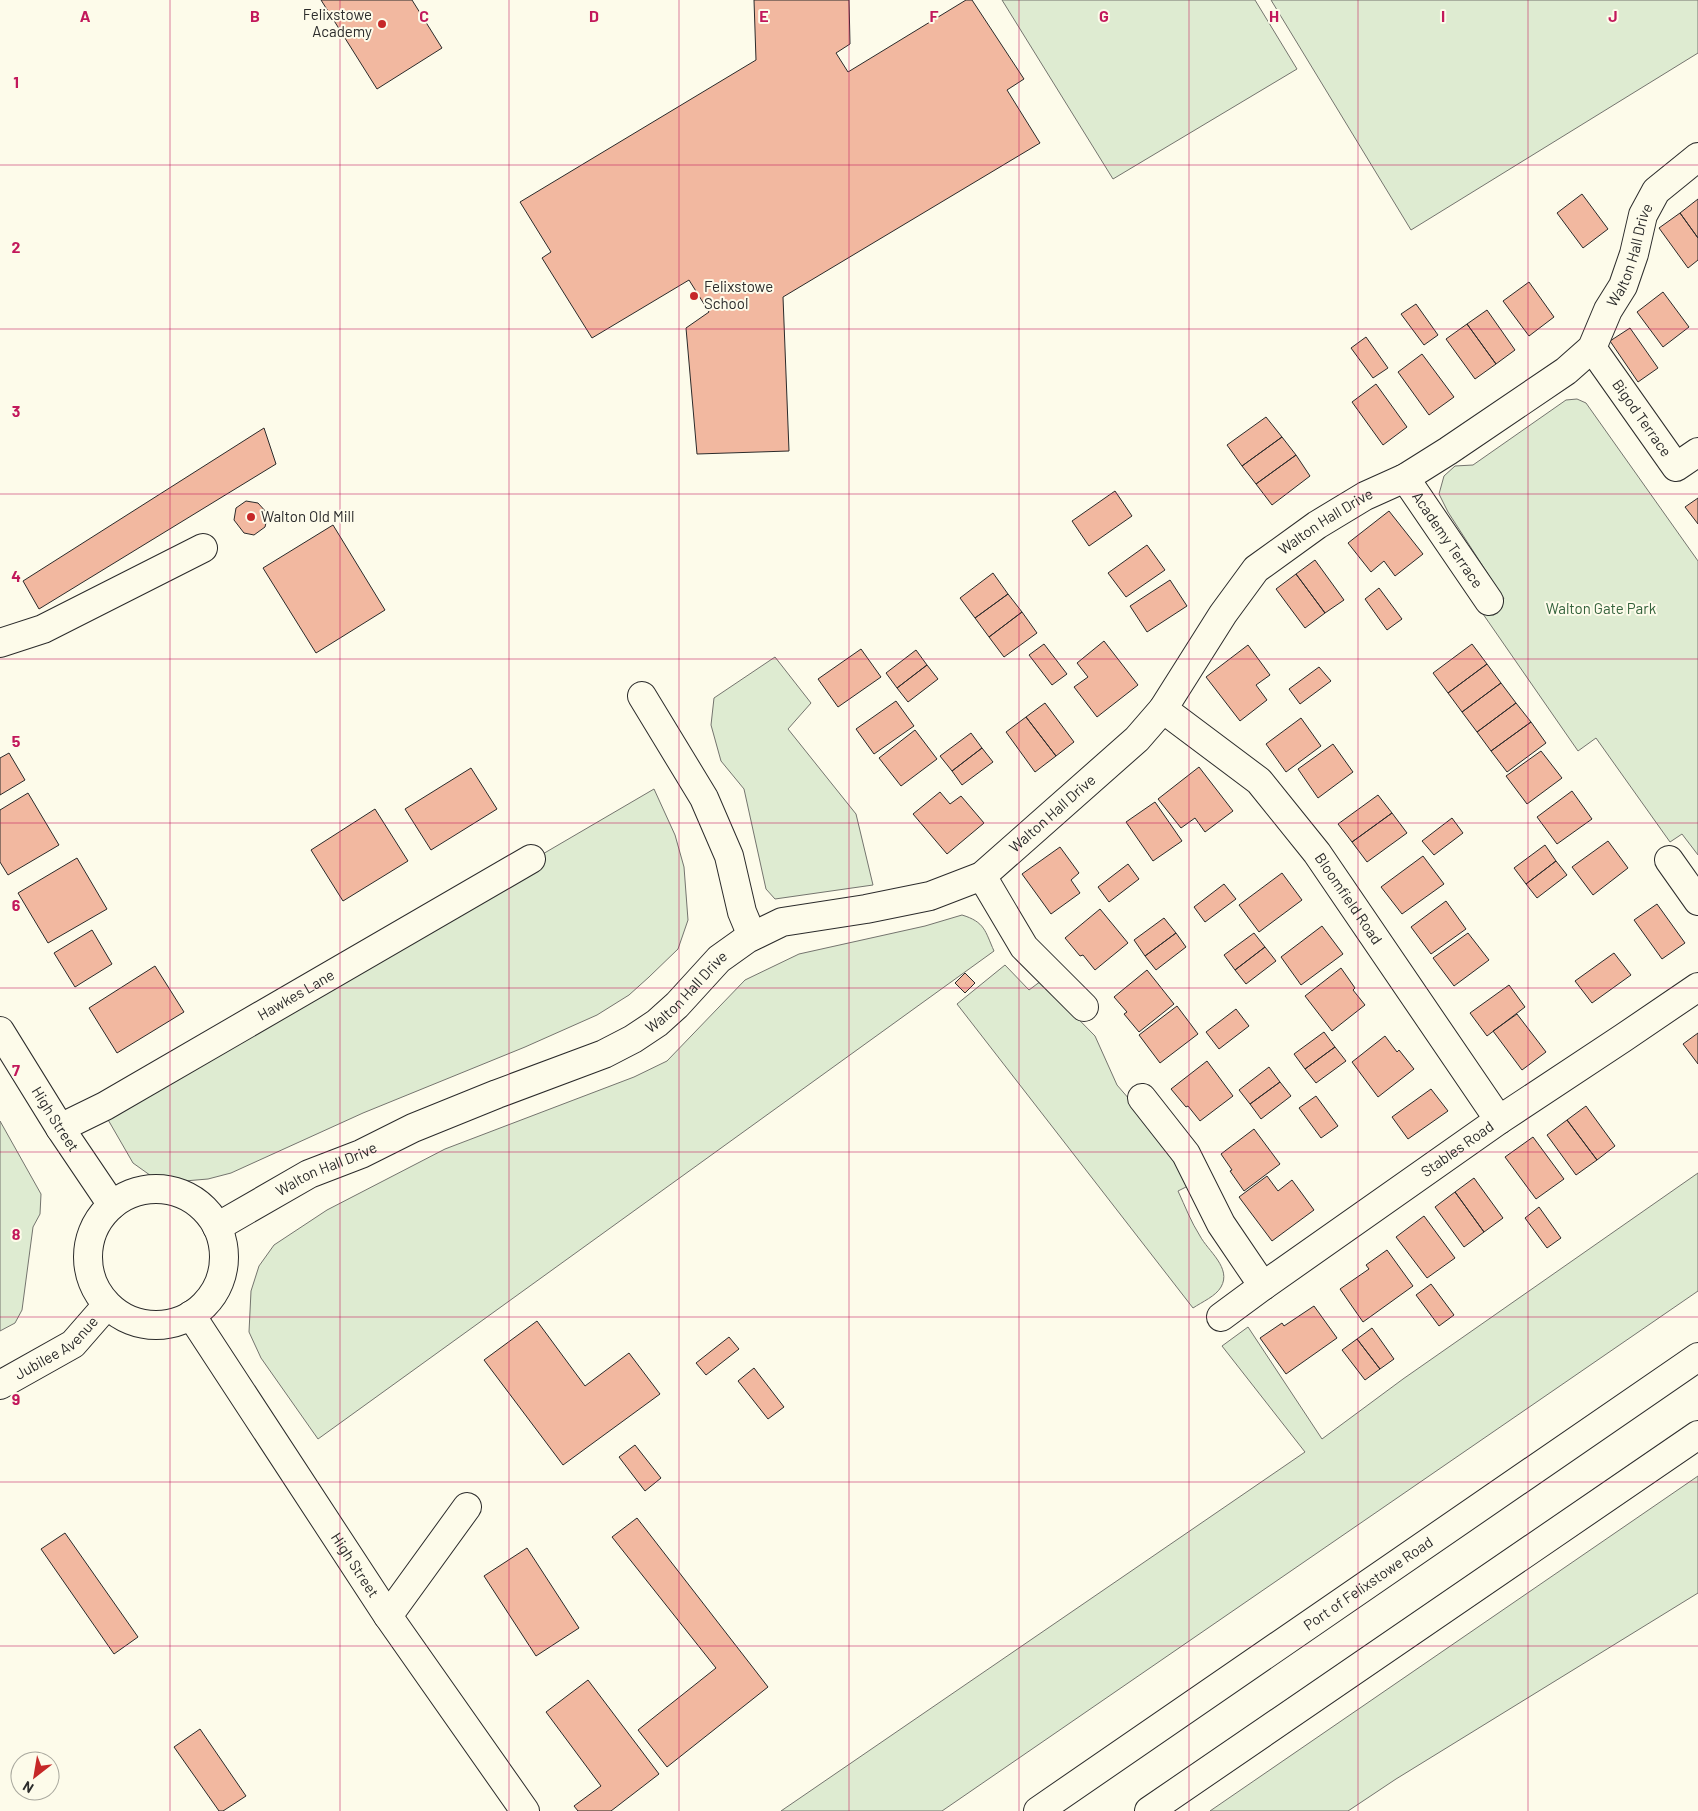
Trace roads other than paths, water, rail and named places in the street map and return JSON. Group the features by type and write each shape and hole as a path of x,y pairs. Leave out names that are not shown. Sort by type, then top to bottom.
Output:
{"main road":[{"name":"Walton Hall Drive","path":"217,1227 309,1174 361,1154 413,1128 496,1094 604,1054 633,1039 657,1023 677,1005 718,959 752,936 782,922 866,909 930,896 982,876 1138,739 1163,709 1223,614 1256,569 1317,525 1365,496 1405,478 1566,371 1592,348 1608,310 1623,286 1634,254 1643,215 1656,191 1698,157"},
{"name":"Bigod Terrace","path":"1592,348 1676,468 1698,452"},
{"name":"Academy Terrace","path":"1405,478 1489,601"},
{"path":"0,643 43,629 203,548"},
{"path":"642,696 684,762 704,798 729,856 742,912 752,936"},
{"name":"Bloomfield Road","path":"1163,709 1259,781 1317,853 1499,1120"},
{"name":"Hawkes Lane","path":"60,1128 105,1106 531,859"},
{"path":"1669,860 1698,902"},
{"path":"982,876 1024,947 1084,1007"},
{"name":"Stables Road","path":"1220,1317 1499,1120 1698,987"},
{"name":"High Street","path":"0,1030 60,1128 112,1205"},
{"path":"1142,1098 1186,1154 1221,1224 1263,1286"},
{"path":"149,1190 170,1191 189,1197 205,1210 217,1227 223,1246 223,1266 217,1286 206,1303 191,1315 170,1324 148,1325 126,1318 107,1305 94,1287 88,1265 89,1243 97,1222 112,1205 129,1194 149,1190"},
{"name":"Jubilee Avenue","path":"0,1385 73,1344 107,1305"},
{"name":"High Street","path":"191,1315 388,1616 525,1811"},
{"name":"Port of Felixstowe Road","path":"1038,1811 1698,1356"},
{"path":"1149,1811 1698,1435"},
{"path":"388,1616 467,1507"}],"place":[{"name":"Felixstowe Academy","path":"382,24"},
{"name":"Felixstowe School","path":"694,296"},
{"name":"Walton Old Mill","path":"251,517"}],"park label":[{"name":"Walton Gate Park","path":"1601,609"}]}
